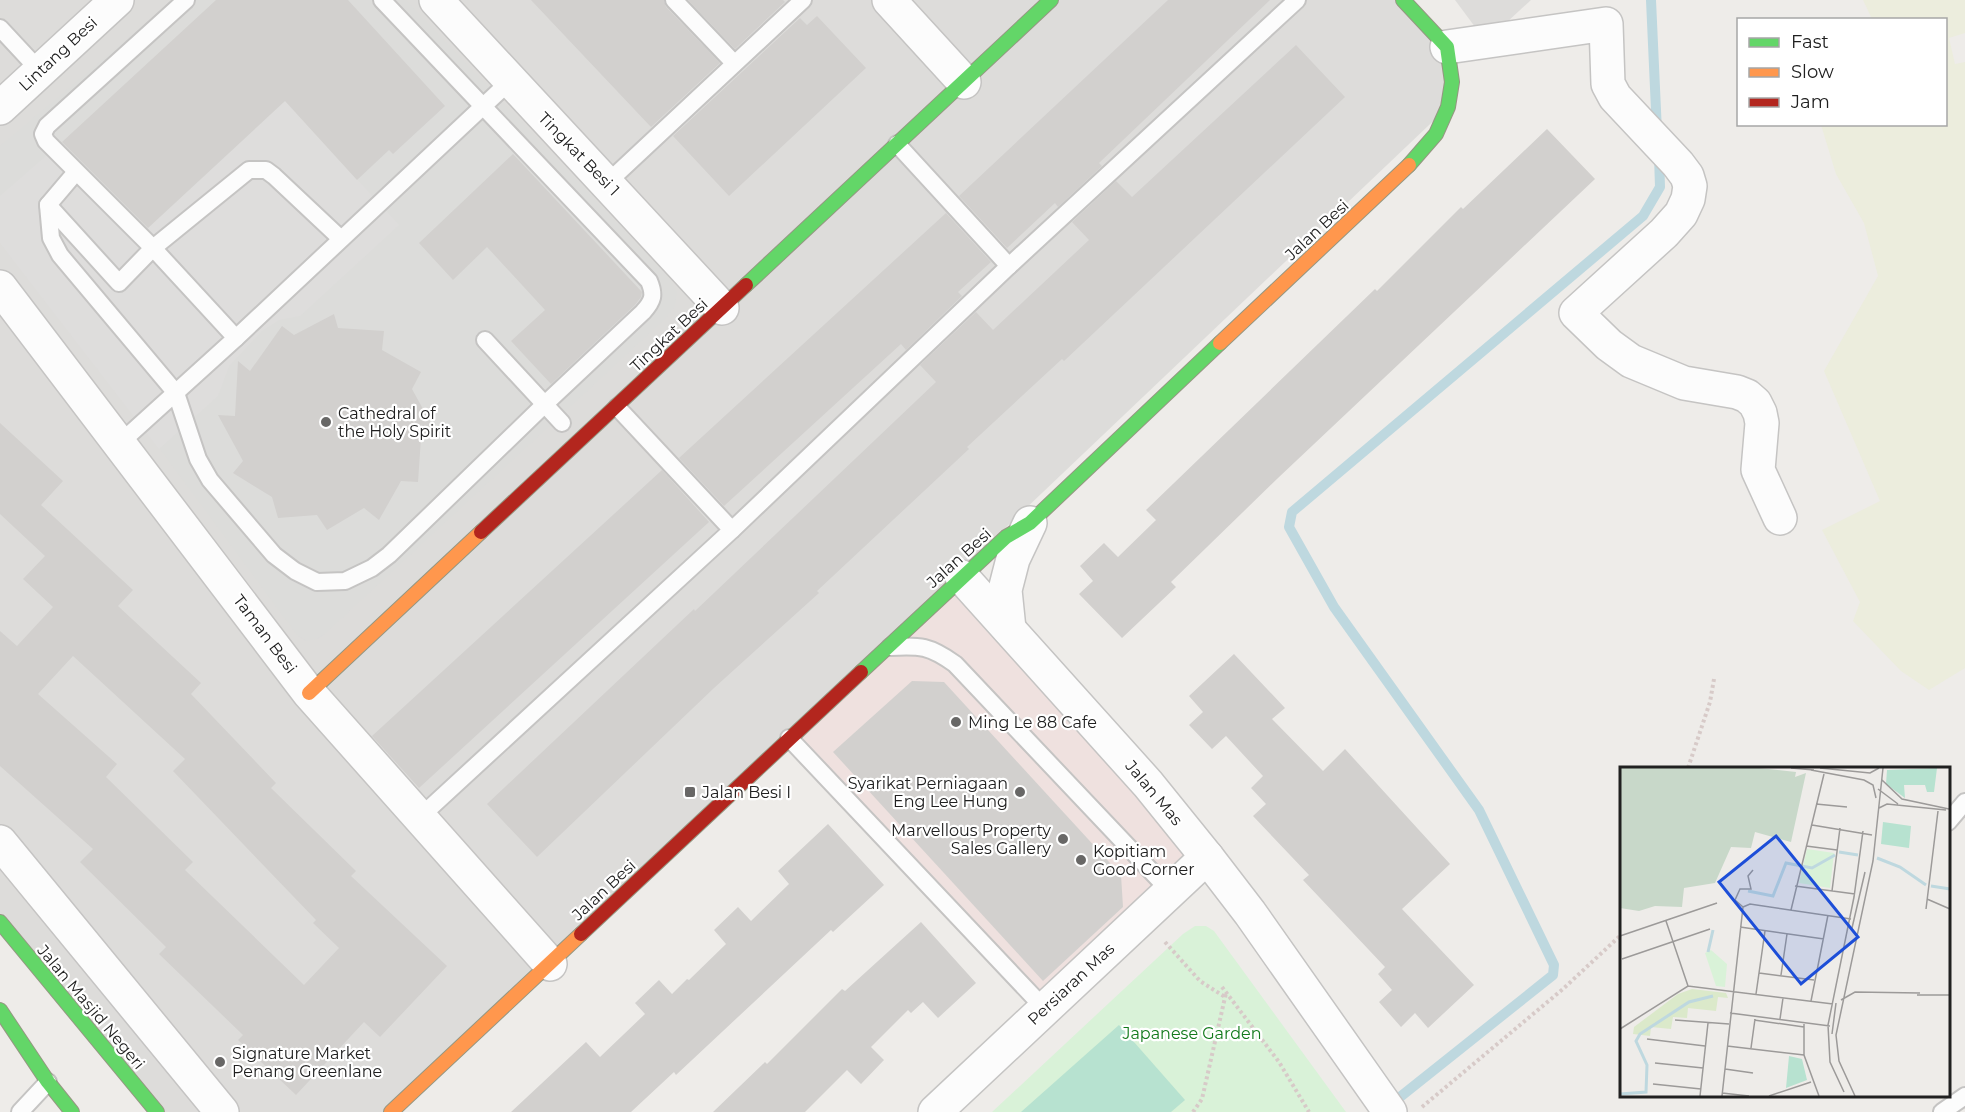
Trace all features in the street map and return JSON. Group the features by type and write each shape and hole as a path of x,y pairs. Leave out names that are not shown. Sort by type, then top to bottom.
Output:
{"main road":[{"name":"Tingkat Besi","path":"309,693 1051,0"},
{"path":"1403,0 1447,47"},
{"name":"Jalan Besi","path":"391,1112 886,647 1006,537 1030,523 1421,153 1436,134 1448,107 1452,82 1447,47"},
{"name":"Jalan Masjid Negeri","path":"0,922 157,1112"},
{"path":"0,1010 48,1082 72,1112"}],"street":[{"name":"Lintang Besi","path":"0,108 117,0"},
{"name":"Tingkat Besi 1","path":"436,0 722,308"},
{"path":"888,0 964,81"},
{"path":"1447,47 1606,24 1608,84 1615,97 1678,164 1687,176 1690,186 1688,199 1681,214 1664,233 1576,313 1609,345 1631,361 1684,383 1737,392 1747,396 1755,403 1762,423 1758,470 1780,518"},
{"name":"Taman Besi","path":"0,286 309,693 550,964"},
{"path":"1009,629 1005,590 1013,559 1030,523"},
{"name":"Jalan Mas","path":"962,577 1148,784 1207,856 1250,913 1390,1112"},
{"path":"0,842 222,1112"},
{"name":"Persiaran Mas","path":"935,1112 1207,856"}],"lane":[{"path":"186,0 47,126 43,134 46,141 153,248 236,338"},
{"path":"76,172 48,205 51,238 60,255 176,393 198,459 210,480 274,555 295,571 318,582 345,581 372,568 389,555 643,312 652,302 654,292 649,281 382,0"},
{"path":"674,0 734,63"},
{"path":"607,183 803,0"},
{"path":"419,818 732,530 1009,266 1297,0"},
{"path":"0,28 40,71"},
{"path":"120,443 236,338 510,81"},
{"path":"897,144 1009,266"},
{"path":"48,205 119,283 153,248 241,174 249,170 258,169 274,176 340,238"},
{"path":"485,340 562,423"},
{"path":"617,407 732,530"},
{"path":"886,647 918,646 939,653 955,664 1170,891"},
{"path":"789,738 1045,1009"},
{"path":"1950,820 1965,802"},
{"path":"21,1112 48,1082"},
{"path":"1942,1112 1965,1096"}],"path":[{"path":"1688,767 1710,702 1714,680"},
{"path":"1142,917 1200,981 1226,995"},
{"path":"1418,1112 1426,1101 1563,989 1620,936"},
{"path":"1222,987 1279,1062 1309,1112"},
{"path":"1193,1112 1202,1099 1226,995"}],"shaded area":[{"path":"0,0 1403,0 1447,47 1448,107 391,1112 157,1112 0,922"},
{"path":"173,0 406,0 670,279 677,292 675,306 666,318 317,639 306,641 297,635 131,410 0,243 0,146"},
{"path":"1455,0 1531,0 1506,23 1481,35"},
{"path":"285,101 399,225 300,316 279,320 262,331 229,366 218,396 159,449 0,243 0,196 62,142 145,231"},
{"path":"962,577 1207,857 1045,1009 789,738"}],"green space":[{"path":"1863,0 1965,0 1965,33 1949,38 1955,64 1965,62 1965,668 1929,690 1901,671 1853,621 1860,602 1822,530 1880,501 1824,371 1878,276 1864,223 1836,174 1821,126 1947,126 1947,18 1872,18"},
{"name":"Japanese Garden","path":"1195,926 1206,926 1214,931 1346,1112 992,1112 1183,934"},
{"path":"1119,1025 1185,1100 1171,1112 1021,1112"}],"building":[{"path":"216,0 348,0 445,106 393,154 389,150 357,180 285,101 148,228 62,142"},
{"path":"531,0 664,0 666,7 720,63 651,127"},
{"path":"688,0 783,0 785,2 735,49"},
{"path":"1168,0 1270,0 1099,163 1102,166 1058,207 1055,203 1007,248 959,196"},
{"path":"817,16 866,68 729,196 673,136 800,18 807,25"},
{"path":"1296,45 1345,97 1064,361 1062,359 967,447 969,449 817,591 819,593 714,688 537,857 487,804 694,609 695,611 936,382 920,365 976,312 993,330 1089,240 1072,222 1116,181 1132,197"},
{"path":"1547,129 1595,179 1278,478 1171,582 1176,587 1122,638 1079,594 1093,581 1080,566 1104,543 1118,557 1156,520 1146,510 1375,289 1377,291 1461,207 1463,209"},
{"path":"513,154 642,292 635,305 551,384 511,341 545,310 487,247 453,280 419,243"},
{"path":"946,213 991,262 958,292 962,296 906,350 901,344 724,506 679,458"},
{"name":"Cathedral of the Holy Spirit","path":"334,314 338,328 384,331 382,350 421,372 412,389 434,429 421,438 418,482 401,481 379,520 364,508 327,530 317,515 278,518 272,497 233,473 243,461 218,415 235,416 238,361 250,371 282,326 294,335"},
{"path":"0,423 63,481 41,505 133,590 118,606 201,683 191,694 276,783 271,788 356,871 351,876 447,966 380,1037 364,1022 296,1095 238,1040 243,1035 159,954 166,947 80,862 93,849 0,766 0,631 17,646 53,607 23,579 45,556 0,514","holes":["73,656 185,759 173,771 316,920 313,923 339,948 304,985 185,870 193,862 106,777 117,764 38,694"]},
{"path":"662,470 709,522 419,788 372,736"},
{"path":"1234,654 1285,708 1272,719 1323,771 1345,749 1450,864 1402,909 1474,985 1428,1028 1415,1013 1401,1027 1379,1002 1392,990 1378,974 1385,967 1303,880 1309,875 1253,816 1266,804 1251,788 1263,776 1226,736 1212,749 1189,725 1203,712 1189,696"},
{"path":"912,681 944,682 1121,875 1123,907 1043,981 833,752"},
{"path":"828,824 884,885 833,932 831,930 676,1075 674,1072 631,1112 511,1112 586,1042 600,1057 645,1014 635,1003 659,980 672,994 687,979 689,980 726,944 714,930 738,907 751,921 789,884 778,871"},
{"path":"921,922 976,983 938,1018 923,1002 911,1013 908,1010 871,1047 884,1060 861,1084 847,1070 805,1112 713,1112 765,1062 767,1064 842,989 845,991"}],"waterway":[{"path":"1651,0 1657,132"},
{"path":"1390,1105 1553,975 1554,965 1479,810 1334,607 1289,527 1292,512 1643,216 1660,187 1659,156"}],"traffic: fast":[{"path":"746,285 1051,0"},
{"path":"1403,0 1447,47 1452,82 1448,107 1436,134 1409,165"},
{"path":"861,672 1006,537 1030,523 1220,343"},
{"path":"0,922 157,1112"},
{"path":"0,1010 48,1082 72,1112"}],"traffic: slow":[{"path":"1220,343 1409,165"},
{"path":"309,693 481,532"},
{"path":"391,1112 581,934"}],"traffic: jam":[{"path":"481,532 746,285"},
{"path":"581,934 861,672"}],"place":[{"name":"Cathedral of the Holy Spirit","path":"326,422"},
{"name":"Ming Le 88 Cafe","path":"956,722"},
{"name":"Jalan Besi I","path":"690,792"},
{"name":"Syarikat Perniagaan Eng Lee Hung","path":"1020,792"},
{"name":"Marvellous Property Sales Gallery","path":"1063,839"},
{"name":"Kopitiam Good Corner","path":"1081,860"},
{"name":"Signature Market Penang Greenlane","path":"220,1062"}]}
